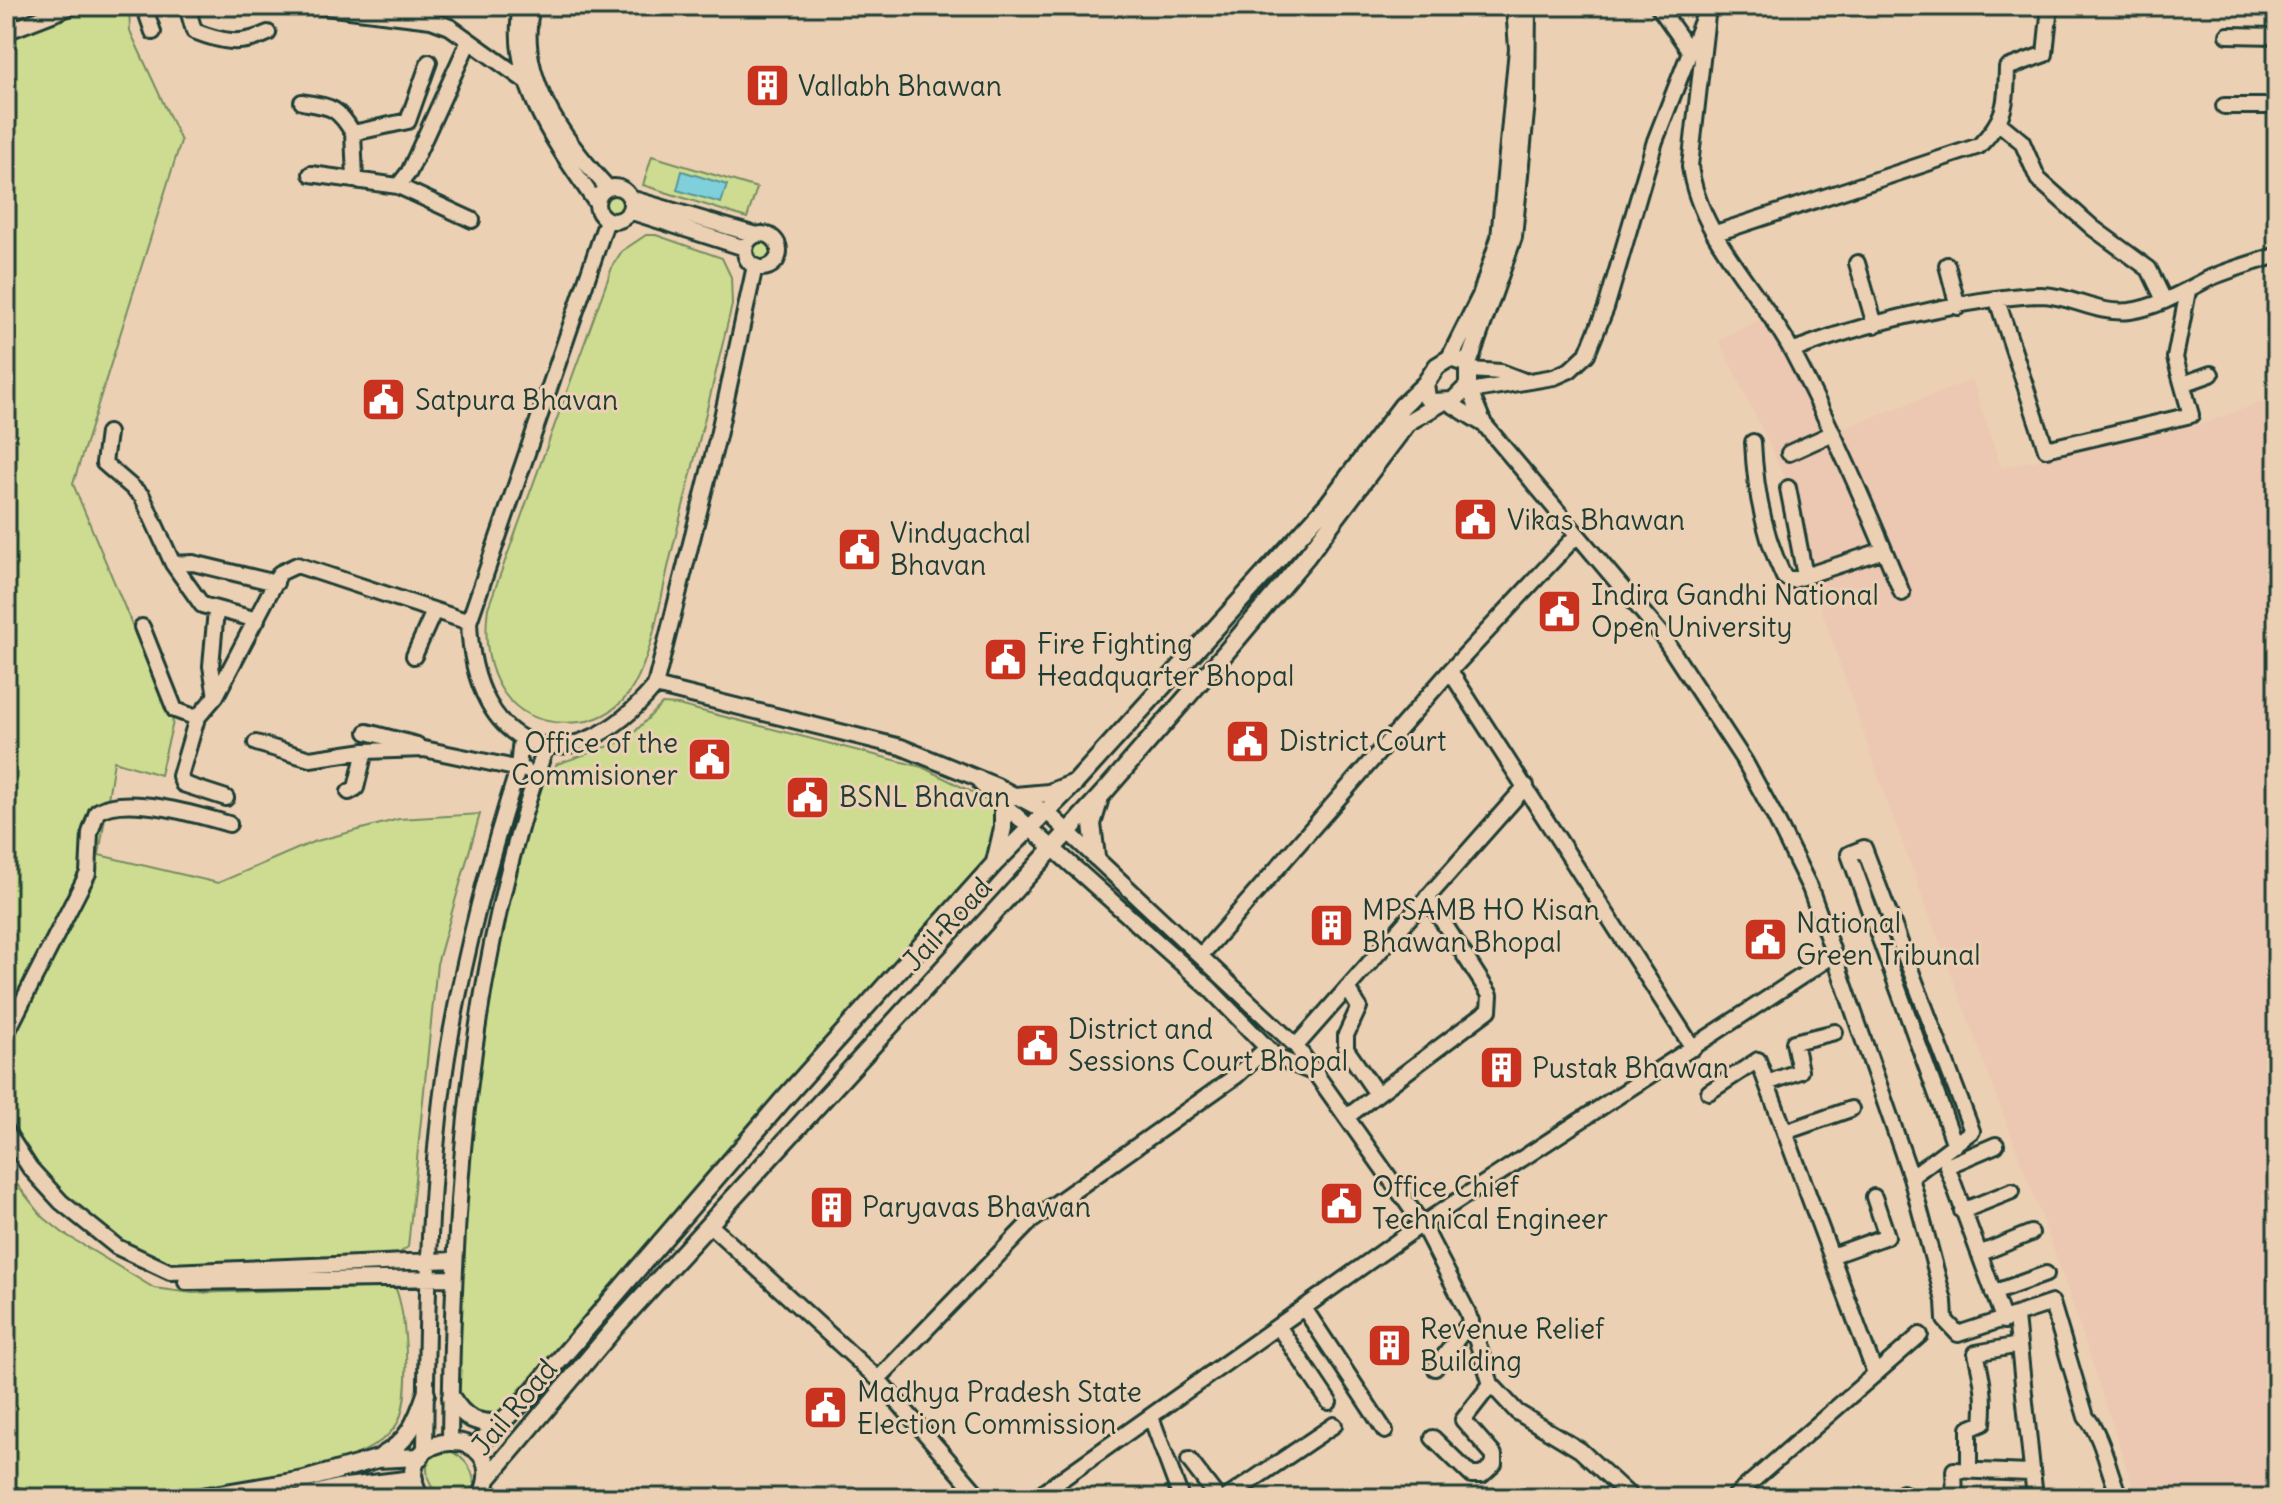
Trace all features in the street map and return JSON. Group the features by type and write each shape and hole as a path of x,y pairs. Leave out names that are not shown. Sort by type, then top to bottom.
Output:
{"main road":[{"name":"Jail Road","path":"474,1448 503,1423 772,1113 995,863 1048,813 1328,504 1394,415 1425,384 1437,366 1450,358 1477,305 1500,238 1518,49 1515,6"},
{"path":"1468,381 1513,237 1526,102 1527,6"},
{"path":"1450,358 1468,381"},
{"name":"Jail Road","path":"487,1479 617,1325 711,1226 1101,796 1300,565 1408,422 1444,403 1468,381"},
{"path":"1425,384 1427,398 1444,403"},
{"path":"995,863 1009,799 1049,793 1076,782"},
{"path":"1096,857 1092,824 1101,796"},
{"path":"377,1459 400,1445 415,1426 426,1394"},
{"path":"451,1397 467,1418 479,1424 503,1423"},
{"path":"196,1498 304,1480 377,1459 422,1454 450,1440 474,1448 483,1458 487,1479 481,1498"},
{"path":"301,1498 338,1488 417,1493 422,1454"},
{"path":"6,1494 19,1498"}],"street":[{"path":"7,6 8,32 73,6"},
{"path":"144,6 153,32"},
{"path":"187,6 194,31 219,41 254,40 268,33"},
{"path":"521,6 520,50 527,82 553,139 607,220"},
{"path":"532,6 530,47 541,89 560,131 608,188 621,189 630,205 745,248"},
{"path":"1658,6 1689,50"},
{"path":"1468,381 1503,388 1522,380 1554,377 1570,370 1587,354 1606,308 1655,141 1709,6"},
{"path":"1709,6 1690,166 1693,189 1716,233 1792,351 1902,593"},
{"path":"1716,233 1979,146 1999,123 2005,110 2007,68 2019,61 2045,54 2050,6"},
{"path":"319,7 431,20 450,27 468,43 527,82"},
{"path":"2228,35 2277,36"},
{"path":"398,186 409,172 468,43"},
{"path":"353,133 408,121 429,62"},
{"path":"302,102 330,107 341,113 353,133 355,178"},
{"path":"2224,106 2277,106"},
{"path":"1999,123 2022,142 2038,179 2093,228 2149,269 2164,300"},
{"path":"311,174 398,186 472,220"},
{"path":"597,204 608,188"},
{"path":"607,220 620,220 630,205"},
{"path":"630,205 756,235 769,235 778,249 771,265 755,266 747,259 745,248"},
{"path":"607,220 469,622 470,660 480,688 495,713 521,738 546,747 600,734 630,716 655,686 718,436 755,266"},
{"path":"745,248 756,235"},
{"path":"1792,351 1830,335 1997,300 2044,295 2094,310 2127,311 2164,300 2277,255"},
{"path":"1857,263 1875,325"},
{"path":"1947,265 1958,307"},
{"path":"1997,300 2046,449 2191,415 2175,358 2199,284"},
{"path":"1468,381 1501,372 1522,380"},
{"path":"2183,384 2211,374"},
{"path":"1468,381 1484,424 1661,634 1745,762 1810,888 1911,1177 1944,1301 1945,1320 1958,1334 2052,1303 2086,1417 2098,1430 2106,1469 2120,1498"},
{"path":"1444,403 1484,424"},
{"path":"108,433 104,463 142,496 173,564 202,605 257,620"},
{"path":"1789,453 1831,434"},
{"path":"1753,442 1761,504 1782,573 1787,579 1884,550"},
{"path":"1788,488 1805,576"},
{"path":"1202,954 1450,671 1576,536"},
{"path":"173,564 193,563 276,583"},
{"path":"226,798 180,781 197,718 216,696 280,573 297,565 469,622"},
{"path":"216,610 211,666 216,696"},
{"path":"414,656 434,611"},
{"path":"142,627 175,710 197,718"},
{"path":"1450,671 1693,1048"},
{"path":"655,686 901,747 972,775 1009,799 1048,813 1202,954 1296,1046 1422,1224 1471,1321 1491,1384 1517,1412 1580,1450 1632,1498"},
{"path":"367,732 424,749 538,771"},
{"path":"422,1454 431,1259 447,1059 470,943 518,769 521,738"},
{"path":"256,743 310,759 365,751 424,749"},
{"path":"450,1440 453,1278 463,1122 491,943 546,747"},
{"path":"349,792 356,788 365,751"},
{"path":"1296,1046 1526,786"},
{"path":"1009,799 1031,830 1209,988 1267,1048 1284,1062 1317,1074"},
{"path":"6,1034 88,873 90,833 97,812 118,806 158,808 229,824"},
{"path":"1911,1177 1955,1145 1972,1131 1864,848 1849,854 1955,1145"},
{"path":"1348,1116 1489,1010 1492,1003 1490,995 1427,897"},
{"path":"1035,1498 1422,1224 1834,955"},
{"path":"1347,988 1359,1007 1346,1035 1346,1049 1377,1094"},
{"path":"1767,1083 1800,1071 1794,1042 1835,1032"},
{"path":"878,1379 1031,1221 1236,1076 1267,1048"},
{"path":"1709,1092 1758,1060 1875,1373"},
{"path":"1785,1132 1851,1109"},
{"path":"6,1131 30,1168 61,1202 117,1247 170,1272 454,1260"},
{"path":"1996,1145 1947,1166 1993,1293 2010,1319 2019,1345 2035,1498"},
{"path":"6,1150 55,1209 120,1259 154,1276 187,1282 453,1278"},
{"path":"1962,1211 2012,1191"},
{"path":"1831,1256 1887,1236 1874,1197"},
{"path":"711,1226 878,1379 981,1498"},
{"path":"1979,1254 2031,1233"},
{"path":"1993,1293 2046,1274"},
{"path":"1304,1308 1385,1431"},
{"path":"1435,1368 1471,1321"},
{"path":"1278,1326 1329,1402"},
{"path":"1733,1498 1920,1335"},
{"path":"1969,1469 1969,1429 1983,1423 1985,1406 1984,1380 1976,1353 2019,1345"},
{"path":"1433,1438 1471,1475 1482,1475 1494,1464 1494,1455 1463,1420 1491,1384"},
{"path":"1151,1417 1181,1498"},
{"path":"1226,1498 1334,1425"},
{"path":"1189,1460 1218,1498"},
{"path":"1955,1498 1953,1471 1969,1469 1990,1474 2030,1473"}],"shaded area":[{"path":"1775,312 1843,429 1972,380 2001,468 2202,424 2277,397 2277,1190 2262,1195 2269,1243 2277,1242 2277,1498 2137,1498 2060,1266 1887,801 1817,596 1793,494 1719,340"},
{"path":"395,1480 402,1498 331,1498"}],"green space":[{"path":"98,6 129,6 130,31 181,141 73,484 173,722 160,775 114,761 99,855 218,883 313,842 399,819 480,814 437,964 408,1247 388,1261 227,1269 175,1265 155,1259 112,1235 70,1201 37,1164 6,1108 6,40"},
{"path":"652,156 757,188 747,218 643,185"},
{"path":"610,195 618,195 623,204 621,211 610,213 605,208 605,200"},
{"path":"646,235 656,235 722,258 731,277 732,305 656,624 640,672 633,687 611,711 588,721 555,722 534,717 516,706 503,692 488,654 488,608 613,265 622,251"},
{"path":"762,241 769,244 772,251 769,258 762,261 755,258 752,251 755,244"},
{"path":"662,704 678,705 922,767 990,801 1016,826 500,1412 463,1426 457,1420 455,1231 488,968 536,791 557,764 627,740"},
{"path":"6,1171 43,1217 63,1233 154,1288 192,1293 395,1287 402,1315 406,1356 405,1396 397,1424 371,1447 328,1465 274,1479 150,1493 42,1493 6,1488"},
{"path":"448,1450 461,1458 470,1469 474,1483 472,1498 440,1498 432,1488 427,1471 429,1459 432,1453"}],"water":[{"path":"682,171 727,185 721,203 677,190"}],"place":[{"name":"Vallabh Bhawan","path":"767,86"},
{"name":"Satpura Bhavan","path":"384,400"},
{"name":"Vikas Bhawan","path":"1476,520"},
{"name":"Vindyachal Bhavan","path":"859,549"},
{"name":"Indira Gandhi National Open University","path":"1560,611"},
{"name":"Fire Fighting Headquarter Bhopal","path":"1006,660"},
{"name":"District Court","path":"1248,741"},
{"name":"Office of the Commisioner","path":"709,759"},
{"name":"BSNL Bhavan","path":"808,797"},
{"name":"MPSAMB HO Kisan Bhawan Bhopal","path":"1331,926"},
{"name":"National Green Tribunal","path":"1765,939"},
{"name":"District and Sessions Court Bhopal","path":"1037,1045"},
{"name":"Pustak Bhawan","path":"1501,1068"},
{"name":"Office Chief Technical Engineer","path":"1341,1203"},
{"name":"Paryavas Bhawan","path":"831,1207"},
{"name":"Revenue Relief Building","path":"1389,1345"},
{"name":"Madhya Pradesh State Election Commission","path":"826,1408"}]}
